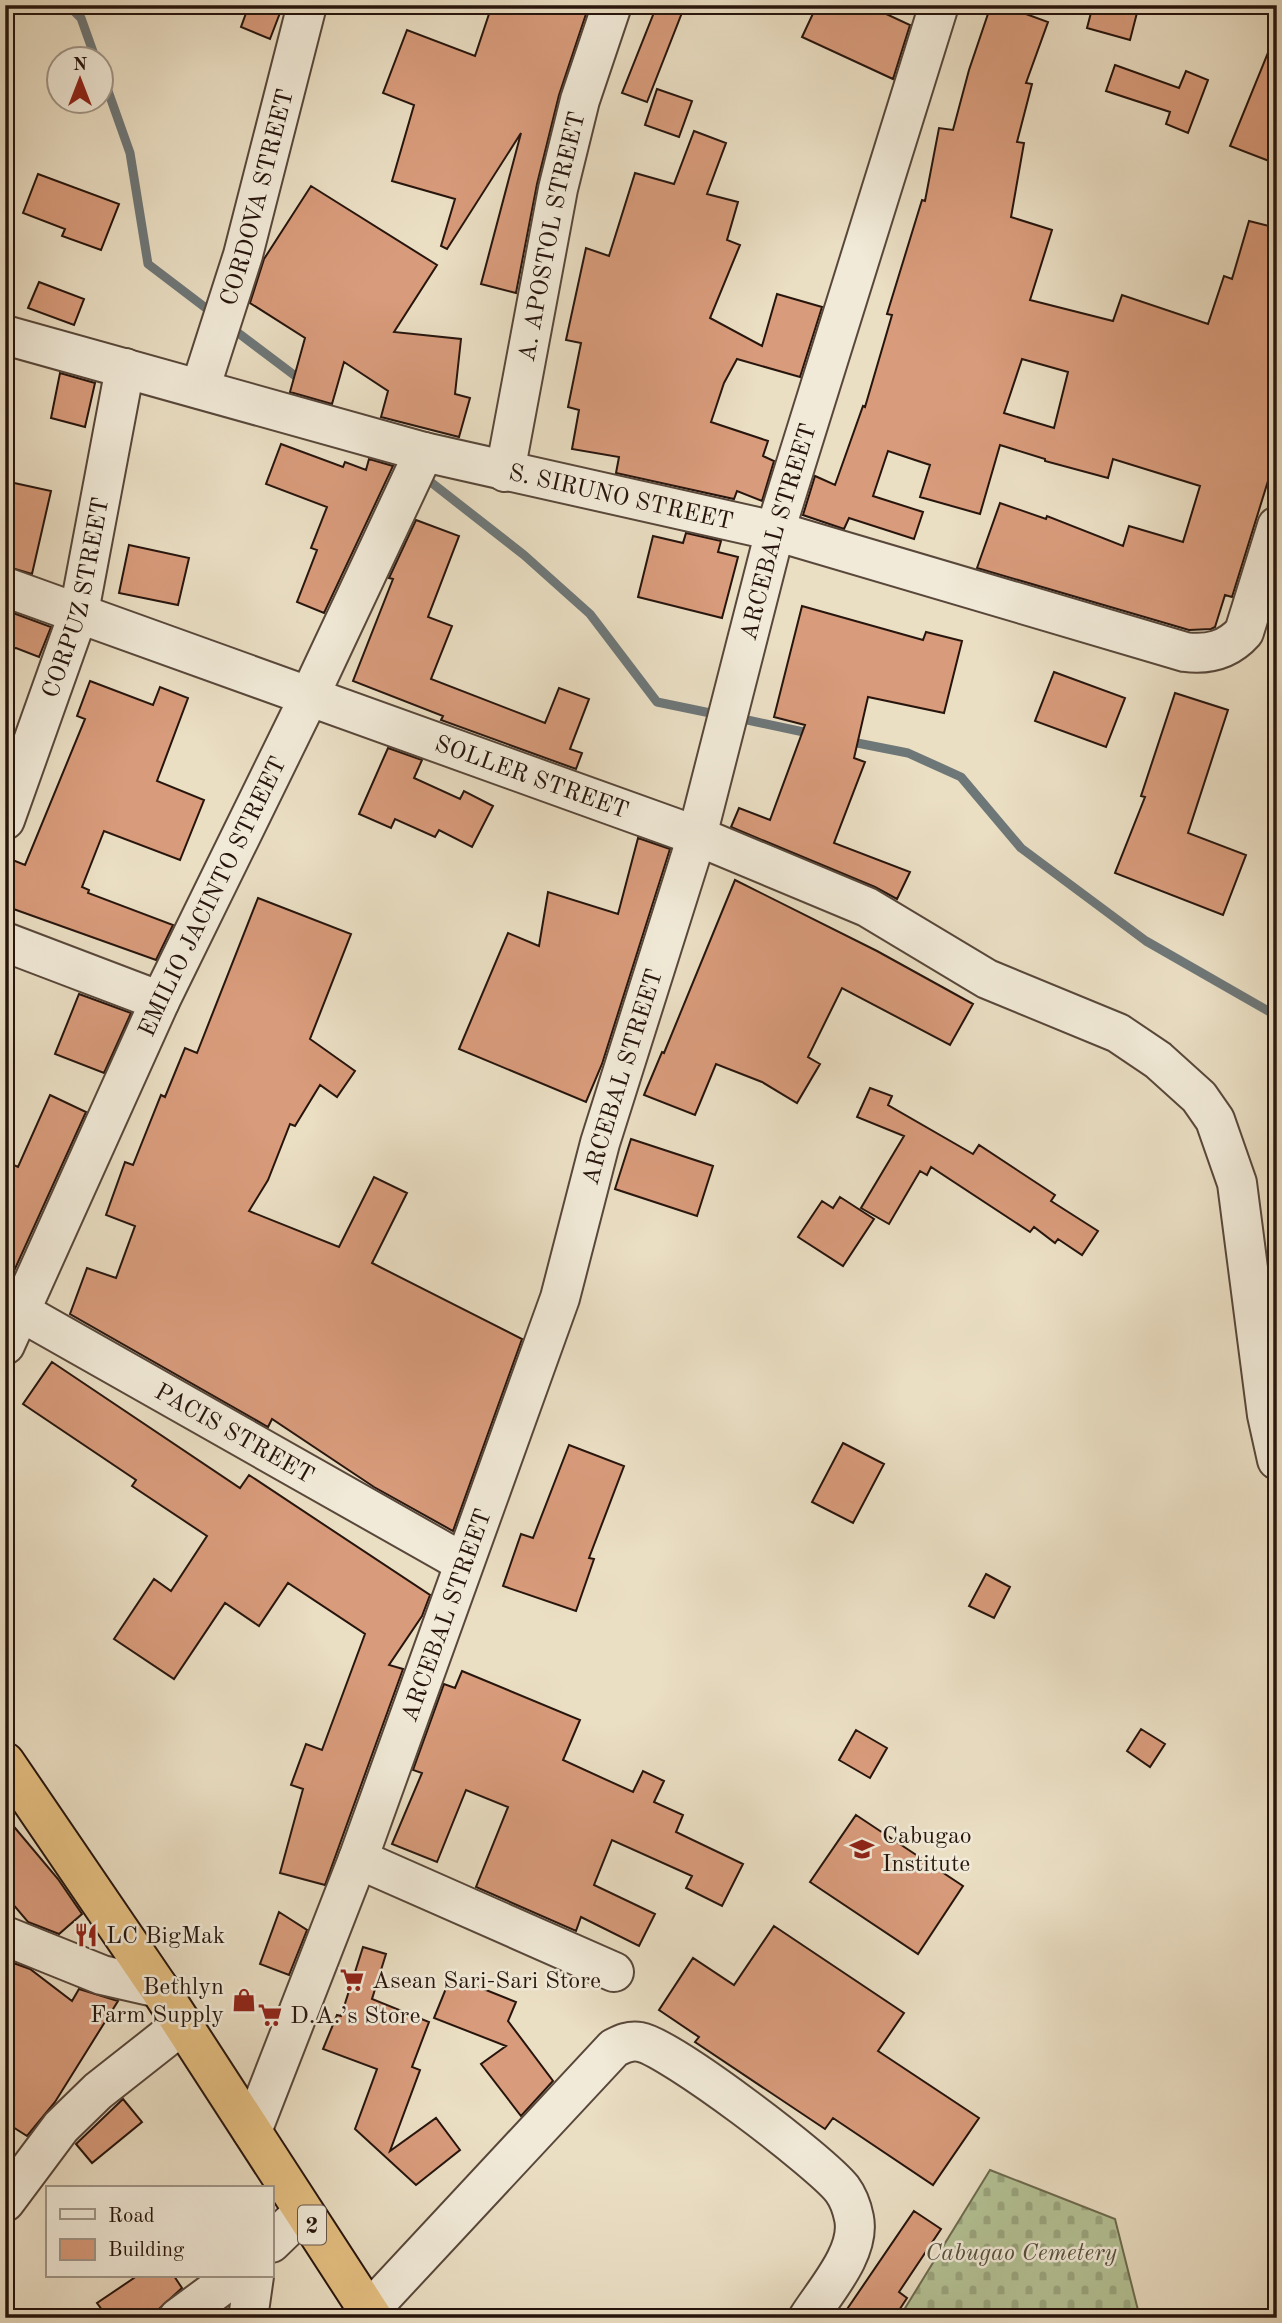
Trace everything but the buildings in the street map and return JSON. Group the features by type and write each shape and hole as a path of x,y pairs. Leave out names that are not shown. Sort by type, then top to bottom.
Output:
{"highway":[{"name":"2","path":"5,1762 183,2024 371,2315"}],"street":[{"name":"CORDOVA STREET","path":"200,389 243,255 307,5"},
{"name":"A. APOSTOL STREET","path":"505,472 558,190 580,100 612,5"},
{"name":"ARCEBAL STREET","path":"252,2132 358,1858 560,1298 600,1143 697,835 775,531 939,5"},
{"name":"S. SIRUNO STREET","path":"5,335 424,452 775,531 1185,652 1205,654 1234,644 1244,632 1277,526"},
{"name":"CORPUZ STREET","path":"5,820 79,612 125,368"},
{"name":"EMILIO JACINTO STREET","path":"10,1320 424,452"},
{"name":"SOLLER STREET","path":"5,587 697,835 867,906 987,979 1118,1033 1158,1060 1199,1097 1215,1120 1237,1183 1267,1415 1277,1460"},
{"path":"5,942 160,1001"},
{"name":"PACIS STREET","path":"10,1320 464,1563"},
{"path":"358,1858 614,1972"},
{"path":"5,1936 102,1975 159,1988"},
{"path":"5,2202 61,2127 98,2091 183,2024"},
{"path":"371,2315 609,2053 625,2042 640,2042 698,2073 823,2170 843,2190 855,2221 854,2238 849,2252 808,2318"},
{"path":"273,2242 303,2212"},
{"path":"178,2318 232,2278"},
{"path":"248,2318 254,2278"}],"green space":[{"name":"Cabugao Cemetery","path":"990,2170 1115,2219 1140,2318 899,2318"}],"waterway":[{"path":"68,5 81,18 91,46"},
{"path":"116,114 130,153 148,264 215,315"},
{"path":"229,326 302,381"},
{"path":"423,476 524,555 590,614 657,702 720,715"},
{"path":"738,718 813,734"},
{"path":"847,741 908,753 961,777 1021,848 1146,941 1277,1016"}],"place":[{"name":"Cabugao Institute","path":"862,1849"},
{"name":"LC BigMak","path":"86,1935"},
{"name":"Asean Sari-Sari Store","path":"352,1980"},
{"name":"Bethlyn Farm Supply","path":"244,2000"},
{"name":"D.A.’s Store","path":"270,2015"}]}
